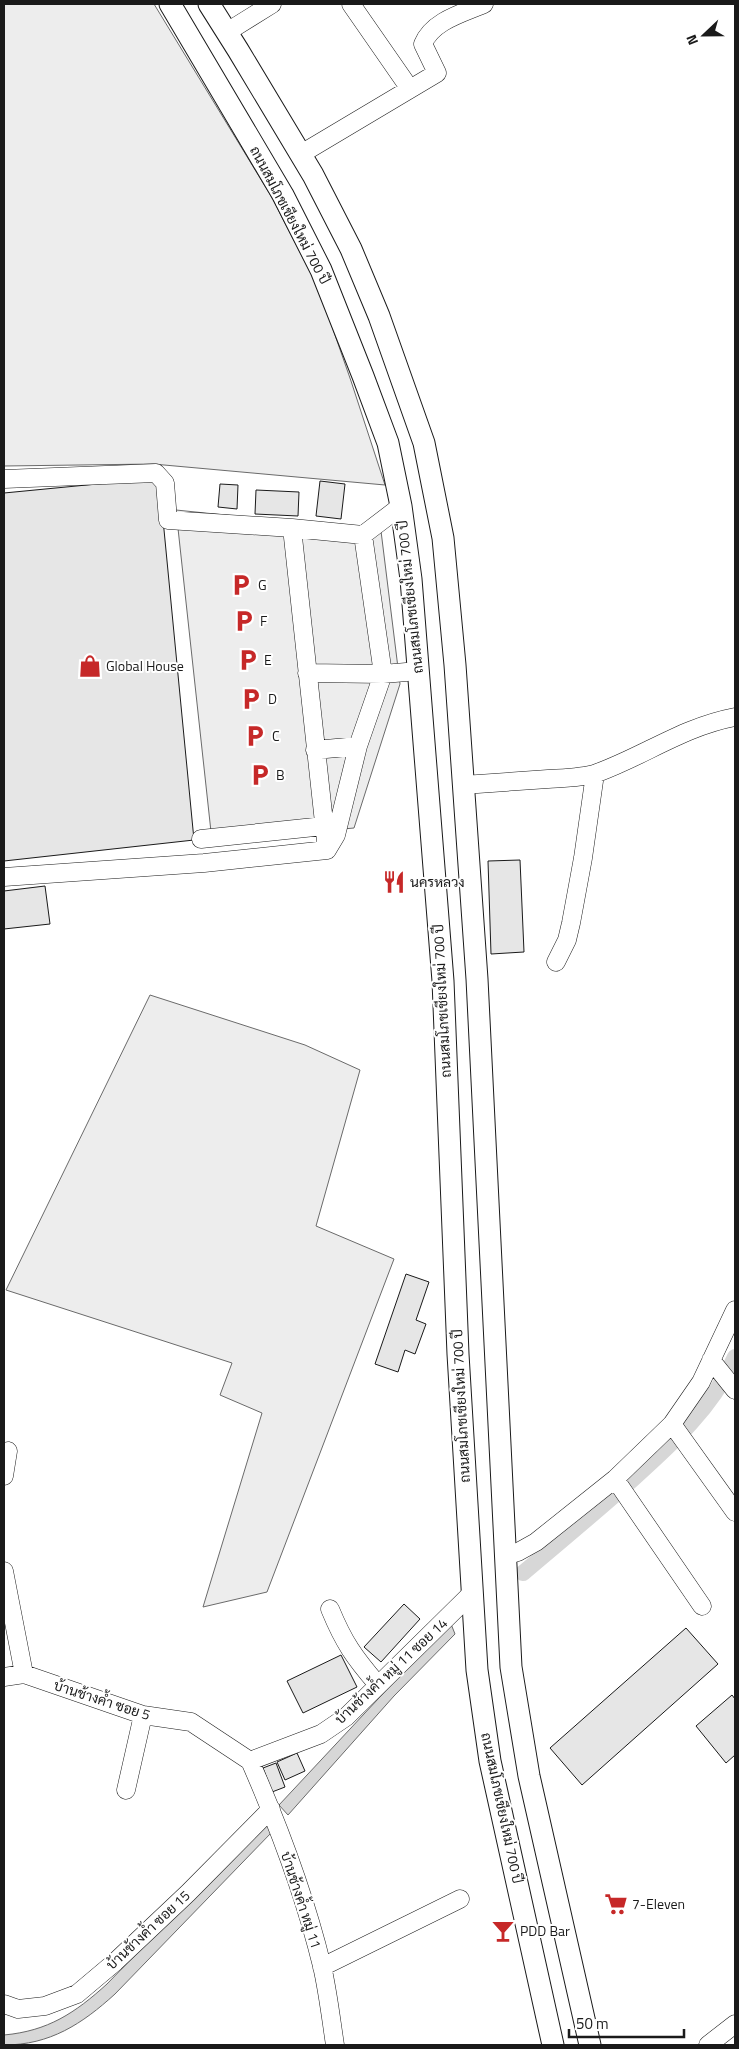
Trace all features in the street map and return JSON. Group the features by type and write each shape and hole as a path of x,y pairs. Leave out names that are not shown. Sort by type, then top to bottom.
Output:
{"main road":[{"name":"ถนนสมโภชเชียงใหม่ 700 ปี","path":"170,4 283,195 321,270 388,443 401,506 410,579 443,981 458,1354 477,1670 490,1761 553,2045"},
{"path":"209,4 300,154 351,249 379,316 424,443 443,538 455,664 477,979 511,1666 529,1776 590,2045"}],"street":[{"path":"227,32 272,4"},
{"path":"351,4 410,89"},
{"path":"300,154 437,73 423,44 426,35 434,27 484,4"},
{"path":"4,479 156,474 165,483 168,520 292,528 363,535 401,506"},
{"path":"292,528 327,850"},
{"path":"327,850 336,835 358,746 382,674 363,535"},
{"path":"307,674 382,674 418,671"},
{"path":"463,785 570,778 595,774 637,756 686,731 711,722 735,717"},
{"path":"316,750 358,746"},
{"path":"556,962 567,940 571,923 583,858 595,774"},
{"path":"202,838 324,826"},
{"path":"4,877 204,862 327,850"},
{"path":"505,1556 518,1552 536,1542 615,1479 672,1424 701,1382 735,1310"},
{"path":"711,1360 735,1390"},
{"path":"672,1424 735,1512"},
{"path":"4,1476 8,1451"},
{"path":"615,1479 702,1606"},
{"path":"4,1571 24,1674"},
{"name":"บ้านช้างค้ำ หมู่ 11 ซอย 14","path":"250,1761 321,1734 346,1717 471,1594"},
{"path":"330,1609 342,1637 353,1656 378,1684"},
{"name":"บ้านช้างค้ำ ซอย 5","path":"4,1676 24,1674 143,1715 191,1722 250,1761"},
{"path":"126,1790 143,1715"},
{"name":"บ้านช้างค้ำ หมู่ 11","path":"250,1761 271,1809 294,1873 322,1967 335,2045"},
{"name":"บ้านช้างค้ำ ซอย 15","path":"4,2004 18,2009 45,2006 77,1994 135,1944 271,1809"},
{"path":"322,1967 460,1899"},
{"path":"708,2045 735,2024"}],"shaded area":[{"path":"4,4 154,4 271,196 319,289 385,485 153,464 4,466"},
{"path":"176,510 381,531 400,684 354,828 212,841"},
{"path":"150,995 305,1045 360,1070 316,1226 394,1259 267,1592 203,1607 262,1413 220,1395 232,1363 6,1290"},
{"path":"451,1624 455,1634 394,1696 288,1815 279,1805 407,1668"},
{"path":"267,1819 272,1832 103,2005 78,2023 51,2037 21,2044 4,2045 4,2035 20,2033 47,2025 84,2004 107,1984"}],"building":[{"name":"Global House","path":"159,478 194,840 4,861 4,493"},
{"path":"320,481 345,484 341,519 316,516"},
{"path":"220,484 238,485 237,509 218,507"},
{"path":"256,490 299,492 298,516 255,514"},
{"path":"520,860 524,952 491,954 488,861"},
{"path":"45,886 50,924 4,929 4,891"},
{"path":"406,1274 429,1282 416,1320 426,1324 415,1354 405,1350 398,1372 375,1364"},
{"path":"404,1604 420,1619 381,1662 364,1647"},
{"path":"686,1628 718,1664 582,1785 550,1748"},
{"path":"341,1655 357,1687 303,1713 287,1681"},
{"path":"732,1695 735,1699 735,1755 726,1763 696,1726"},
{"path":"297,1753 305,1771 285,1780 277,1762"},
{"path":"276,1763 285,1787 272,1792 263,1768"}],"waterway":[{"path":"523,1573 619,1491 677,1438 704,1408 726,1375 735,1357"}],"place":[{"name":"G","path":"241,585"},
{"name":"F","path":"244,621"},
{"name":"E","path":"248,660"},
{"name":"Global House","path":"90,666"},
{"name":"D","path":"251,699"},
{"name":"C","path":"255,736"},
{"name":"B","path":"260,775"},
{"name":"นครหลวง","path":"394,882"},
{"name":"7-Eleven","path":"616,1904"},
{"name":"PDD Bar","path":"503,1931"}]}
